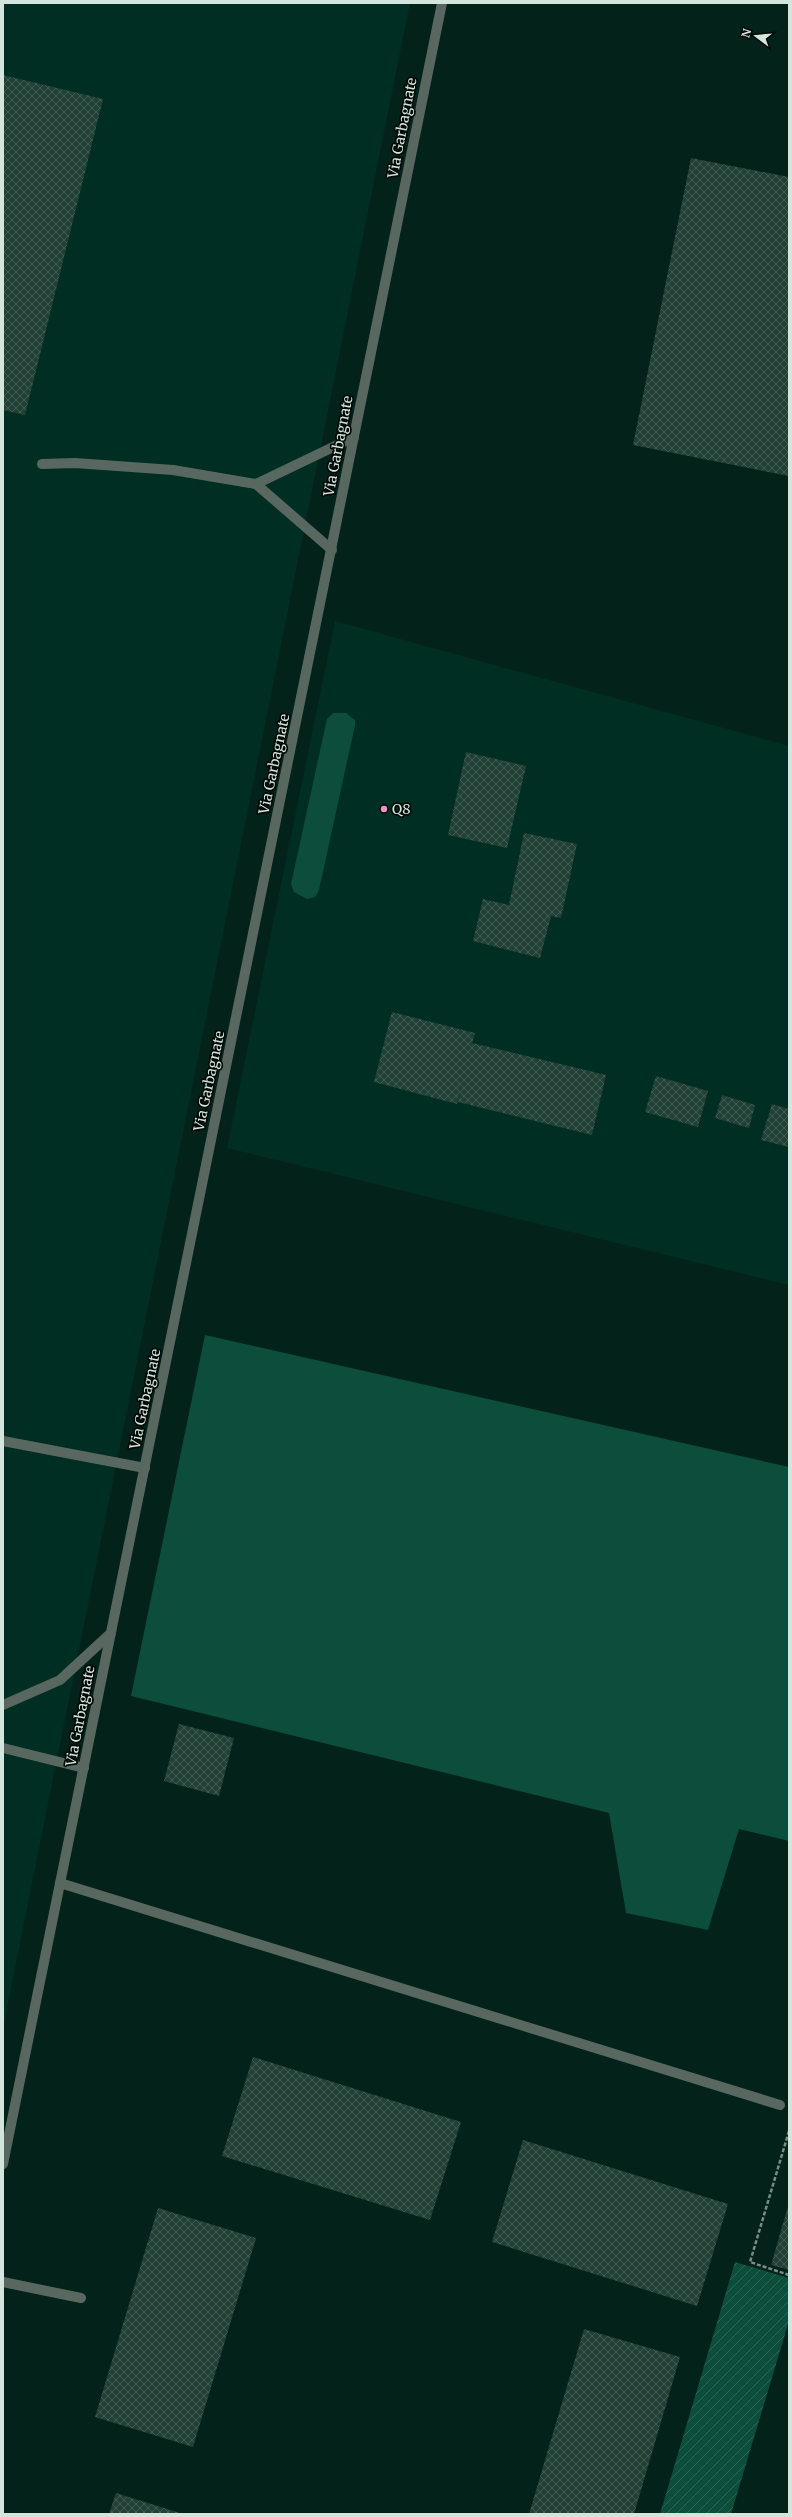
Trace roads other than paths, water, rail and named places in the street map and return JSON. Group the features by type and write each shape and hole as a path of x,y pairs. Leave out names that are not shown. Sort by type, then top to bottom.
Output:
{"street":[{"name":"Via Garbagnate","path":"3,2164 442,3"},
{"path":"256,484 354,438"},
{"path":"42,464 75,463 174,470 256,484 332,550"},
{"path":"3,1441 145,1468"},
{"path":"3,1706 60,1680 111,1633"},
{"path":"3,1748 84,1768"},
{"path":"60,1883 780,2105"},
{"path":"3,2282 81,2298"}],"place":[{"name":"Q8","path":"384,809"}]}
